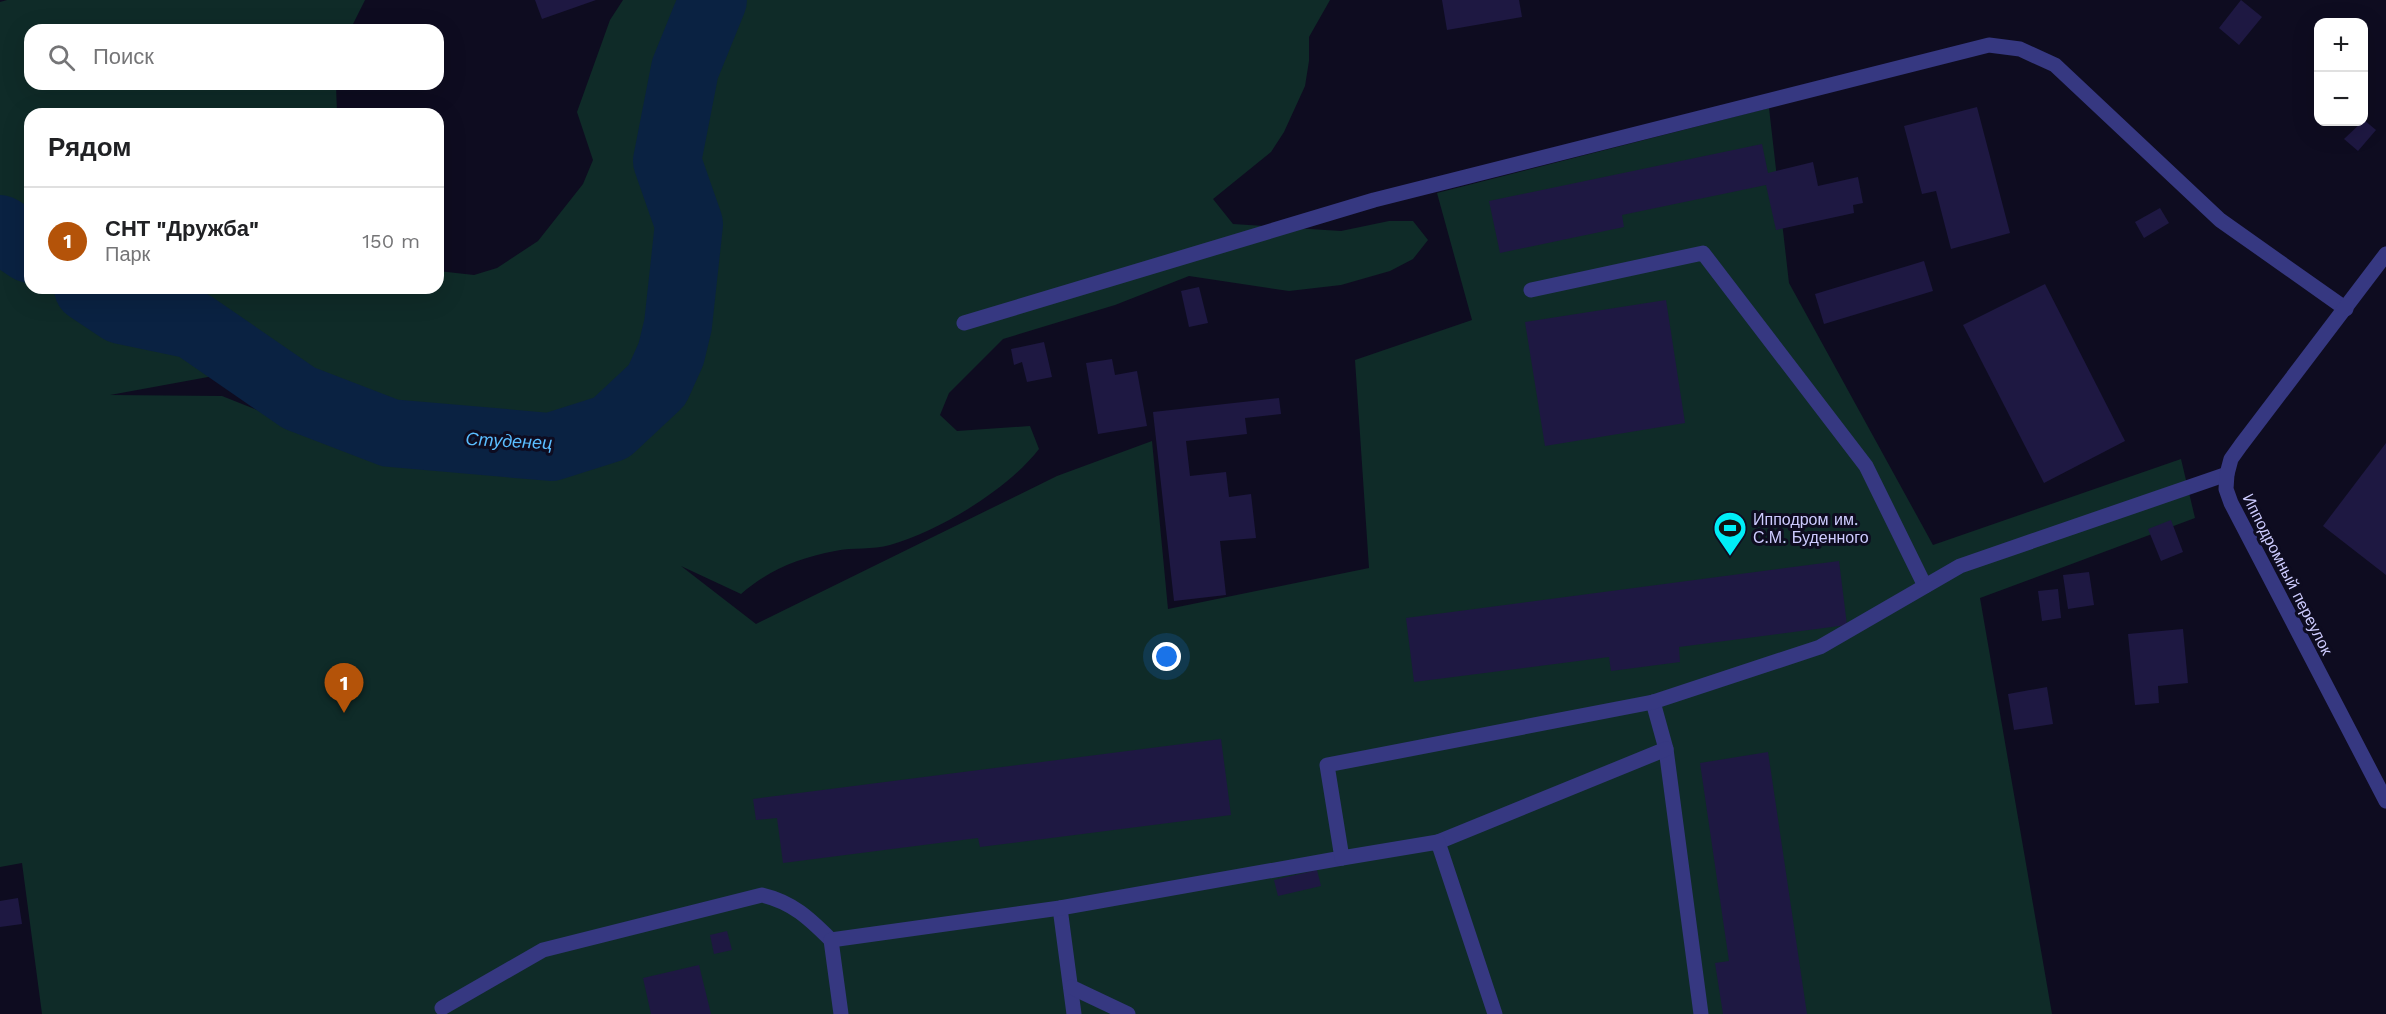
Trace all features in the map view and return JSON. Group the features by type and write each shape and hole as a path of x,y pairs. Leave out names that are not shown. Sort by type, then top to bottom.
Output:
{"street":[{"path":"964,323 1374,200 1989,45 2020,49 2055,65 2220,220 2346,309"},
{"path":"1531,290 1703,253 1866,466 1925,586"},
{"path":"1342,858 1327,765 1653,702 1820,647 1960,566 2227,474 2231,459 2241,445 2386,255"},
{"name":"Ипподромный переулок","path":"2227,474 2226,489 2238,519 2386,801"},
{"path":"1653,702 1666,749 1701,1014"},
{"path":"831,940 1060,908 1437,842 1666,749"},
{"path":"1437,842 1495,1014"},
{"path":"442,1008 543,950 762,895 783,900 803,913 831,940 840,1014"},
{"path":"1060,908 1074,1014"},
{"path":"1071,987 1128,1014"}],"green space":[{"path":"7,0 365,0 353,24 24,24 24,90 336,90 337,108 24,108 24,294 444,294 444,272 474,275 497,268 538,241 583,184 593,160 577,112 610,20 623,0 1330,0 1309,37 1309,61 1305,86 1284,132 1271,152 1213,199 1233,224 1341,231 1389,221 1413,221 1428,240 1413,259 1390,271 1341,285 1289,291 1189,276 1115,305 1003,339 949,393 940,415 957,431 1030,426 1039,449 1026,464 972,507 930,529 890,545 842,550 797,561 762,578 741,594 681,566 756,624 1057,476 1152,441 1168,609 1369,568 1355,360 1472,320 1437,193 1769,108 1789,283 1933,545 2181,459 2195,518 1980,598 2052,1014 42,1014 22,863 0,867 0,2","holes":["219,375 448,454 476,472 333,440 222,396 110,395"]}],"building":[{"path":"535,0 596,0 542,19"},
{"path":"1442,0 1519,0 1522,17 1447,30"},
{"path":"2241,0 2262,17 2239,45 2219,28"},
{"path":"1977,107 2010,233 1951,249 1936,191 1922,194 1904,126"},
{"path":"2368,123 2376,130 2358,151 2344,139 2358,126 2368,126"},
{"path":"1762,144 1768,173 1813,162 1818,186 1858,177 1863,203 1853,205 1854,213 1776,230 1766,185 1622,215 1624,227 1500,253 1489,201"},
{"path":"2160,208 2169,223 2144,238 2135,222"},
{"path":"1924,261 1933,291 1824,324 1815,294"},
{"path":"2045,284 2125,441 2044,483 1963,325"},
{"path":"1199,287 1208,323 1189,327 1181,291"},
{"path":"1666,300 1685,423 1545,446 1525,322"},
{"path":"1044,342 1052,377 1027,382 1022,362 1014,365 1011,349"},
{"path":"1112,359 1115,375 1137,371 1147,426 1098,434 1086,363"},
{"path":"1279,398 1281,414 1245,418 1247,434 1186,441 1190,476 1226,472 1229,497 1251,494 1256,538 1220,541 1226,595 1174,601 1153,412"},
{"path":"2386,443 2386,575 2323,526"},
{"path":"2171,520 2183,552 2161,561 2148,529"},
{"path":"1839,561 1847,625 1679,647 1680,662 1611,671 1609,657 1414,682 1406,618"},
{"path":"2089,572 2094,605 2068,609 2063,575"},
{"path":"2058,589 2061,618 2042,621 2038,591"},
{"path":"2183,629 2188,683 2158,686 2159,703 2135,705 2128,634"},
{"path":"2047,687 2053,724 2014,730 2008,694"},
{"path":"1221,739 1231,815 980,847 978,838 783,863 777,818 756,820 753,799"},
{"path":"1768,752 1807,1014 1723,1014 1715,963 1729,961 1700,763"},
{"path":"1317,870 1321,886 1278,896 1274,880"},
{"path":"18,898 22,924 0,927 0,901"},
{"path":"727,931 732,950 714,954 710,935"},
{"path":"699,965 711,1014 651,1014 643,978"}],"waterway":[{"name":"Студенец","path":"97,294 121,310 193,325 299,398 390,433 551,447 611,428 657,385 671,354 678,325 689,224 667,161 685,69 713,0"},
{"name":"Студенец","path":"0,229 24,245"}],"place":[{"name":"Ипподром им. С.М. Буденного","path":"1730,557"},
{"name":"СНТ \"Дружба\"","path":"344,713"}]}
